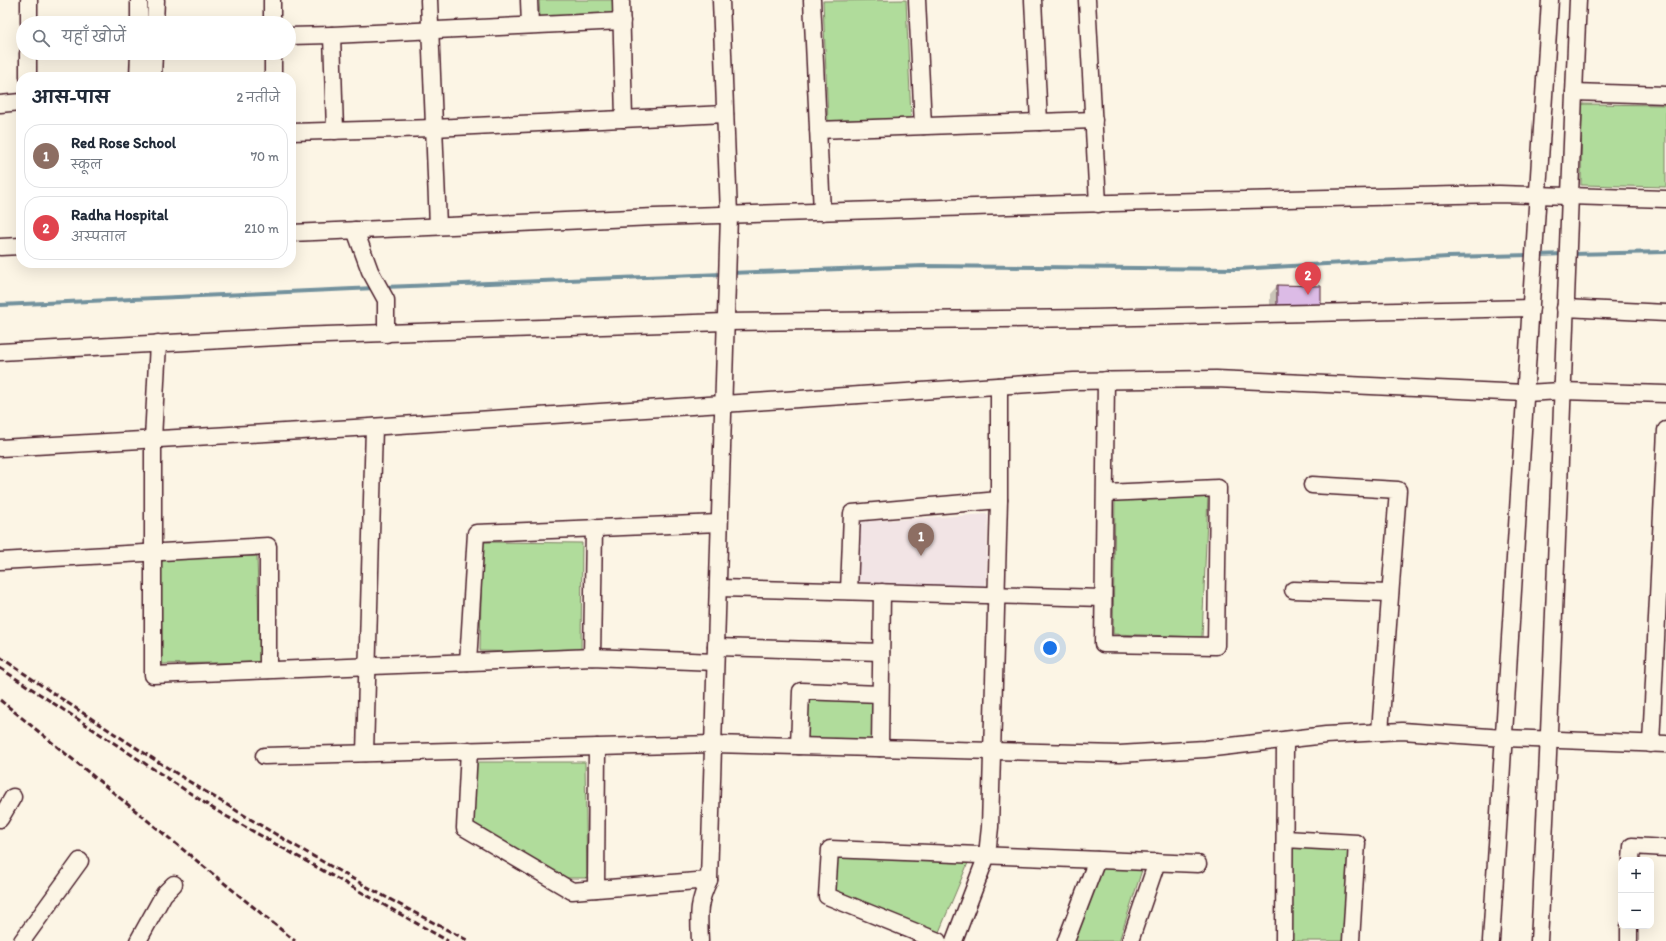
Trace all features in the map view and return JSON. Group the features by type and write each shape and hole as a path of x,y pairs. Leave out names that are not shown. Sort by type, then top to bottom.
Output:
{"street":[{"path":"29,0 29,16"},
{"path":"139,0 139,16"},
{"path":"155,16 156,0"},
{"path":"272,0 272,16"},
{"path":"429,0 438,226"},
{"path":"529,0 530,25"},
{"path":"621,0 624,119"},
{"path":"700,941 699,906 709,880 729,215 721,0"},
{"path":"812,0 822,212"},
{"path":"917,0 923,126"},
{"path":"1033,0 1039,122"},
{"path":"1087,0 1098,204"},
{"path":"1493,936 1550,0"},
{"path":"1533,941 1540,933 1549,740 1567,232 1578,0"},
{"path":"296,36 622,21"},
{"path":"332,35 335,131"},
{"path":"28,60 28,72"},
{"path":"138,72 139,60"},
{"path":"153,72 154,60"},
{"path":"273,60 273,72"},
{"path":"1574,92 1666,95"},
{"path":"0,104 16,102"},
{"path":"296,132 434,128 725,114"},
{"path":"818,130 1094,120"},
{"path":"296,233 822,212 1499,194 1666,199"},
{"path":"355,230 370,271 386,300 386,334"},
{"path":"0,247 16,246"},
{"path":"0,352 386,334 725,322 1092,318 1531,308"},
{"path":"1565,308 1666,313"},
{"path":"158,344 153,440 153,675 592,657 881,652"},
{"path":"1105,493 1218,488 1216,646 1103,644 1106,380"},
{"path":"0,448 374,427 1074,381 1216,380 1526,393 1562,392 1666,394"},
{"path":"954,941 987,855 990,827 999,500 999,386"},
{"path":"365,753 374,427"},
{"path":"264,756 713,744 1119,754 1205,749 1326,735 1402,731 1504,738 1658,744 1666,430"},
{"path":"1312,485 1398,490 1380,732"},
{"path":"848,591 852,513 999,500"},
{"path":"468,662 476,533 720,523"},
{"path":"592,657 594,528"},
{"path":"0,561 268,546 268,670"},
{"path":"718,588 1103,598"},
{"path":"1294,590 1390,593"},
{"path":"880,748 882,592"},
{"path":"799,746 801,691 880,694"},
{"path":"1284,941 1285,740"},
{"path":"596,889 597,747"},
{"path":"469,750 465,828 572,891 709,880"},
{"path":"0,819 13,797"},
{"path":"1285,839 1357,843 1351,941"},
{"path":"1631,857 1632,846 1666,848"},
{"path":"938,941 827,896 830,849 1198,864"},
{"path":"1066,941 1097,860"},
{"path":"22,941 80,861"},
{"path":"1130,941 1157,862"},
{"path":"138,941 164,894 174,884"},
{"path":"1629,929 1629,941"}],"shaded area":[{"path":"988,514 986,586 857,583 857,522"}],"green space":[{"path":"539,0 613,0 613,15 540,18"},
{"path":"906,0 911,118 828,121 823,1"},
{"path":"1582,104 1666,105 1666,187 1581,185"},
{"path":"1208,495 1202,637 1113,634 1115,499"},
{"path":"482,542 582,543 581,653 480,651"},
{"path":"257,556 260,662 162,664 160,558"},
{"path":"808,698 874,700 872,741 806,738"},
{"path":"477,762 585,762 587,878 562,878 473,824"},
{"path":"1292,847 1349,850 1343,941 1291,941"},
{"path":"836,856 968,863 939,932 832,893"},
{"path":"1103,867 1142,870 1119,941 1074,941"}],"building":[{"path":"1277,285 1321,286 1321,310 1277,310"}],"waterway":[{"path":"1571,254 1666,252"},
{"path":"1537,255 1564,254"},
{"path":"730,273 924,266 1238,269 1448,257 1530,255"},
{"path":"384,287 723,274"},
{"path":"0,305 375,288"}],"railway":[{"path":"0,657 171,770 289,842 348,876 469,941"},
{"path":"0,668 217,811 448,941"},
{"path":"0,700 295,941"}],"place":[{"name":"Radha Hospital","path":"1308,295"},
{"name":"Red Rose School","path":"921,556"}]}
